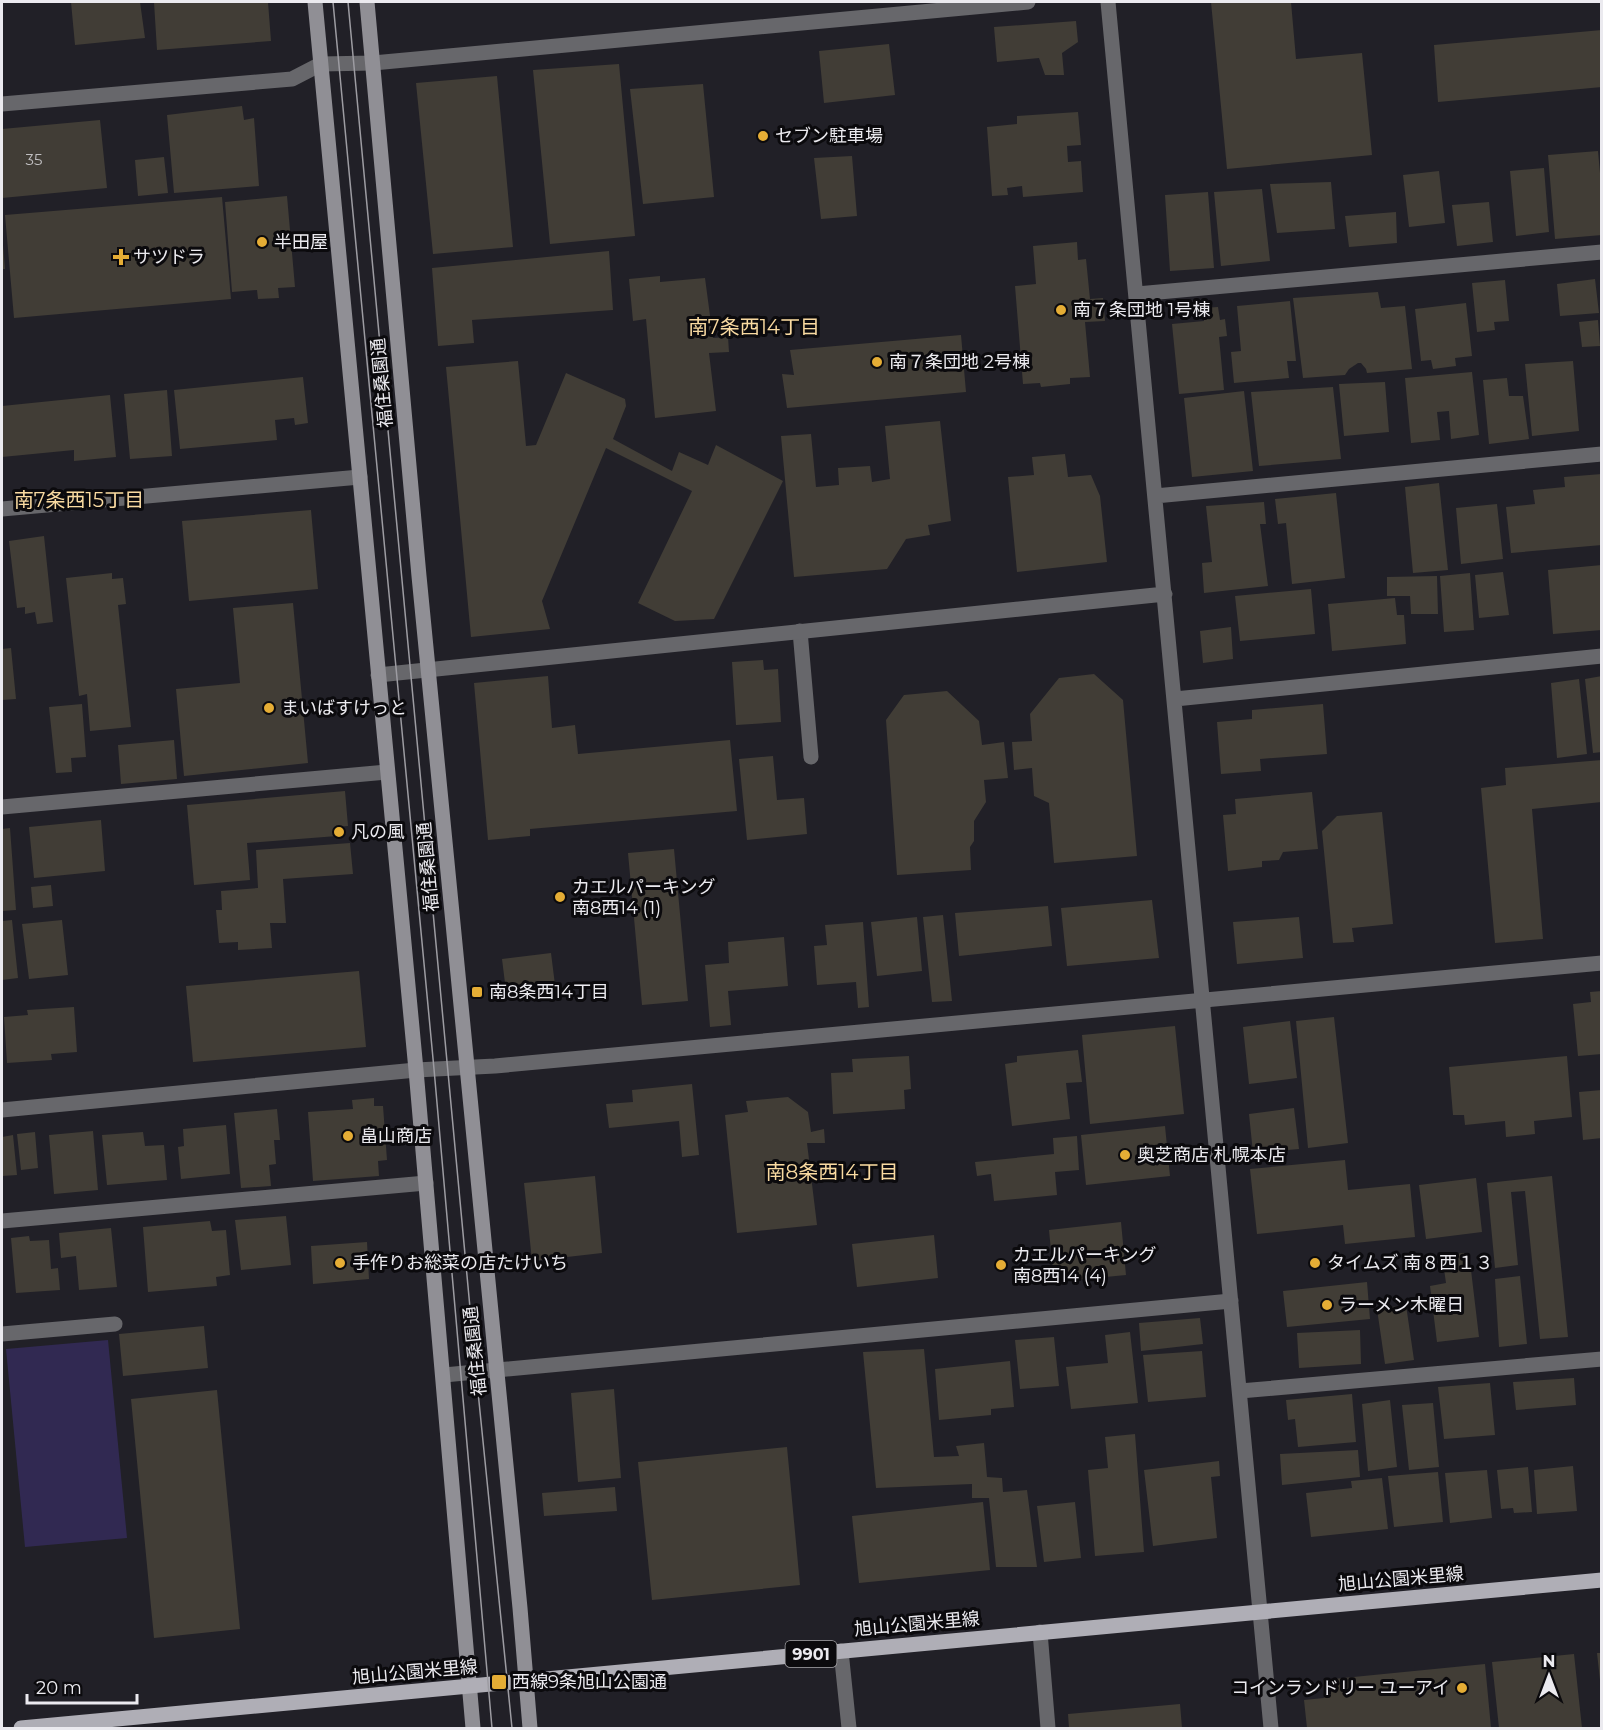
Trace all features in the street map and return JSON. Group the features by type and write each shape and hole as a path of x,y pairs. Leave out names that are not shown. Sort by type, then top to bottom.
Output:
{"main road":[{"name":"旭山公園米里線","path":"21,1728 137,1723 469,1686 1602,1580"}],"street":[{"name":"福住桑園通","path":"315,2 416,1070 473,1728"},
{"name":"福住桑園通","path":"367,2 418,565 430,669 530,1728"},
{"path":"2,104 292,80 321,64 373,63 1028,2"},
{"path":"1108,2 1271,1728"},
{"path":"1137,294 1602,252"},
{"path":"1155,496 1602,454"},
{"path":"2,509 360,477"},
{"path":"378,675 1165,594"},
{"path":"800,631 811,757"},
{"path":"1175,699 1602,656"},
{"path":"2,807 387,772"},
{"path":"2,1110 416,1070 466,1068 1602,963"},
{"path":"2,1221 426,1184"},
{"path":"444,1376 1231,1301"},
{"path":"2,1334 115,1324"},
{"path":"1240,1391 1602,1359"},
{"path":"1040,1632 1048,1728"},
{"path":"841,1651 849,1728"}],"shaded area":[{"path":"108,1340 127,1538 25,1547 6,1349"}],"building":[{"path":"71,2 140,2 145,38 75,45"},
{"path":"154,2 268,2 271,41 157,50"},
{"path":"1211,2 1291,2 1296,59 1362,53 1372,155 1227,169"},
{"path":"1076,21 1078,42 1062,53 1064,75 1045,75 1039,58 997,62 994,27"},
{"path":"1602,30 1602,87 1438,102 1434,45"},
{"path":"889,44 895,95 824,103 819,51"},
{"path":"619,64 635,236 550,244 533,70"},
{"path":"497,76 513,247 433,254 416,83"},
{"path":"703,84 714,197 643,204 630,89"},
{"path":"242,106 244,120 254,118 259,186 174,193 167,115"},
{"path":"1078,112 1081,145 1067,146 1068,162 1081,161 1083,192 1023,197 1022,186 1007,188 1008,195 992,196 987,127 1017,124 1017,116"},
{"path":"100,120 107,188 2,198 2,129"},
{"path":"1598,151 1602,195 1602,235 1555,239 1548,155"},
{"path":"852,156 857,216 821,219 814,158"},
{"path":"164,157 168,193 138,196 135,160"},
{"path":"1544,168 1549,232 1516,236 1510,171"},
{"path":"1439,171 1445,223 1409,227 1403,175"},
{"path":"1331,182 1335,229 1277,233 1270,184"},
{"path":"1262,189 1270,261 1221,266 1214,192"},
{"path":"1208,192 1214,268 1170,271 1165,195"},
{"path":"287,196 295,287 278,288 279,298 258,299 257,290 232,292 225,202"},
{"path":"222,197 231,299 14,318 5,215"},
{"path":"1489,202 1493,242 1457,246 1452,205"},
{"path":"1396,212 1397,243 1349,247 1345,216"},
{"name":"南７条団地 1号棟","path":"1077,242 1078,260 1086,259 1090,299 1103,298 1105,321 1085,322 1090,377 1070,378 1070,384 1041,387 1040,383 1023,384 1015,286 1036,284 1033,246"},
{"path":"3,245 5,269 2,269"},
{"path":"609,251 613,310 472,320 474,343 438,346 432,268"},
{"path":"660,276 660,282 705,278 713,338 728,337 729,352 709,353 716,411 655,418 646,319 633,321 629,279"},
{"path":"1595,279 1599,313 1560,316 1557,284"},
{"path":"1505,280 1509,321 1494,322 1495,330 1477,332 1472,283"},
{"path":"1378,292 1381,308 1405,306 1412,369 1367,373 1361,363 1358,363 1345,375 1303,378 1293,298"},
{"path":"1290,301 1296,361 1287,361 1289,378 1234,383 1231,352 1241,351 1237,306"},
{"path":"1466,303 1472,356 1455,358 1456,366 1433,369 1431,360 1421,361 1415,309"},
{"path":"1218,307 1220,320 1225,319 1227,336 1219,337 1224,390 1179,394 1172,324 1204,321 1203,308"},
{"path":"1598,320 1600,346 1582,347 1579,322"},
{"name":"南７条団地 2号棟","path":"961,335 966,392 787,408 782,374 794,375 790,350"},
{"path":"518,361 526,446 536,445 566,373 625,399 626,406 613,439 672,471 679,452 708,465 716,445 783,481 714,619 675,621 638,603 692,491 606,448 542,601 550,629 471,637 446,367"},
{"path":"1573,361 1579,431 1532,436 1525,364"},
{"path":"1472,372 1479,435 1451,439 1449,411 1437,412 1440,440 1411,443 1405,378"},
{"path":"303,377 308,423 295,425 294,418 275,420 277,440 180,449 174,390"},
{"path":"1507,378 1509,396 1523,396 1529,439 1489,444 1483,380"},
{"path":"1385,382 1389,432 1344,436 1339,384"},
{"path":"1333,387 1341,459 1259,466 1251,392"},
{"path":"167,390 172,456 130,459 124,394"},
{"path":"1244,391 1253,471 1192,477 1184,398"},
{"path":"110,395 116,457 74,461 74,450 2,457 2,406"},
{"path":"940,421 951,521 928,525 930,535 906,539 887,569 794,577 781,436 811,434 816,487 839,485 838,468 870,466 872,482 890,479 885,426"},
{"path":"1065,454 1068,477 1091,475 1100,496 1107,562 1017,572 1008,477 1034,475 1032,457"},
{"path":"1602,474 1602,545 1511,553 1506,507 1535,504 1533,490 1565,487 1564,477"},
{"path":"1439,483 1448,570 1413,573 1405,487"},
{"path":"1336,493 1345,578 1292,584 1286,523 1278,524 1275,499"},
{"path":"1264,502 1266,524 1260,524 1268,586 1204,593 1202,563 1212,562 1206,506"},
{"path":"1497,504 1503,559 1461,564 1456,508"},
{"path":"311,510 318,589 189,601 182,521"},
{"path":"44,536 53,622 37,624 35,612 25,614 25,607 17,608 9,541"},
{"path":"1602,565 1602,630 1553,634 1548,570"},
{"path":"1503,572 1509,615 1479,618 1475,575"},
{"path":"112,573 112,579 123,578 126,604 118,605 131,727 90,731 87,694 79,696 66,578"},
{"path":"1470,573 1474,630 1444,632 1440,576"},
{"path":"1437,576 1438,614 1411,614 1410,596 1387,596 1387,577"},
{"path":"1311,589 1315,634 1240,641 1235,596"},
{"path":"1395,598 1397,615 1404,615 1406,644 1332,651 1328,604"},
{"path":"293,603 308,763 184,776 176,689 240,683 233,608"},
{"path":"1231,627 1233,659 1203,663 1200,631"},
{"path":"11,648 16,699 2,700 2,649"},
{"path":"763,660 764,670 778,669 781,722 736,725 732,662"},
{"path":"1094,674 1123,700 1137,856 1054,863 1049,803 1034,796 1032,768 1014,770 1012,742 1032,741 1030,714 1059,678"},
{"path":"548,676 552,728 575,725 578,754 730,740 737,811 530,829 530,836 488,840 474,683"},
{"path":"1602,676 1602,752 1593,753 1585,679"},
{"path":"1579,679 1587,754 1557,758 1551,683"},
{"path":"947,691 979,721 982,745 1004,742 1008,778 984,780 986,802 974,821 974,841 970,847 971,870 897,875 886,720 904,695"},
{"path":"82,704 86,757 71,758 72,772 56,773 49,707"},
{"path":"1323,704 1327,754 1260,759 1261,771 1221,774 1217,722 1252,719 1252,710"},
{"path":"174,740 177,779 121,784 118,745"},
{"path":"773,756 777,800 804,798 807,834 747,840 739,759"},
{"path":"1602,760 1602,802 1532,809 1543,939 1495,943 1481,788 1506,785 1505,768"},
{"path":"345,791 348,826 336,827 337,836 247,843 250,880 194,885 187,805"},
{"path":"1312,792 1318,849 1283,852 1279,860 1262,861 1262,867 1228,871 1223,815 1236,814 1235,799"},
{"path":"1382,812 1393,924 1352,928 1354,942 1333,943 1322,831 1337,816"},
{"path":"101,820 105,871 34,878 29,827"},
{"path":"10,828 16,910 2,911 2,829"},
{"path":"350,843 353,874 283,879 286,923 270,923 272,948 238,950 238,942 219,943 216,910 222,910 221,891 258,888 256,850"},
{"path":"674,849 688,1001 642,1005 628,853"},
{"path":"51,885 53,906 33,908 31,887"},
{"path":"1152,900 1159,958 1067,966 1061,908"},
{"path":"1048,906 1052,946 959,956 955,913"},
{"path":"943,915 952,1001 932,1002 923,917"},
{"path":"917,917 922,971 877,976 871,922"},
{"path":"1299,917 1303,958 1237,964 1233,922"},
{"path":"12,920 18,978 2,980 2,921"},
{"path":"62,920 68,975 29,979 22,924"},
{"path":"863,922 869,1007 858,1008 856,982 817,985 814,946 827,945 825,925"},
{"path":"784,937 788,986 728,991 731,1025 710,1027 705,965 729,963 728,942"},
{"path":"551,953 555,985 506,991 502,959"},
{"path":"359,971 366,1047 193,1062 186,986"},
{"path":"1602,991 1602,1054 1578,1056 1573,1004 1591,1002 1590,992"},
{"path":"74,1007 77,1052 51,1054 52,1060 7,1063 4,1017 28,1015 27,1010"},
{"path":"1334,1017 1348,1143 1308,1148 1296,1021"},
{"path":"1290,1021 1297,1078 1249,1084 1243,1027"},
{"path":"1175,1026 1184,1114 1090,1124 1082,1035"},
{"path":"1078,1050 1082,1082 1066,1083 1070,1119 1012,1126 1005,1064 1017,1062 1017,1056"},
{"path":"909,1056 911,1089 904,1090 905,1109 833,1114 831,1073 853,1072 852,1059"},
{"path":"1567,1056 1572,1117 1534,1121 1535,1134 1506,1137 1505,1121 1465,1125 1464,1115 1453,1115 1449,1067"},
{"path":"692,1084 699,1155 682,1157 679,1121 609,1128 606,1104 633,1102 632,1090"},
{"path":"1602,1090 1602,1138 1583,1140 1579,1092"},
{"path":"788,1097 808,1112 811,1132 824,1129 825,1143 807,1143 817,1225 737,1233 725,1115 748,1112 746,1101"},
{"name":"畠山商店","path":"374,1098 374,1106 383,1106 387,1160 378,1161 379,1176 313,1181 308,1112 353,1109 352,1100"},
{"path":"1294,1108 1299,1149 1253,1153 1249,1114"},
{"path":"277,1109 280,1140 274,1140 276,1164 269,1165 271,1186 241,1188 234,1113"},
{"path":"226,1125 230,1174 181,1179 178,1147 184,1146 183,1129"},
{"name":"奥芝商店 札幌本店","path":"1165,1126 1170,1176 1086,1185 1081,1135"},
{"path":"93,1131 98,1190 54,1194 49,1135"},
{"path":"35,1132 38,1168 21,1170 17,1134"},
{"path":"143,1132 145,1146 164,1145 167,1180 107,1185 102,1135"},
{"path":"13,1135 17,1175 2,1176 2,1137"},
{"path":"1077,1136 1079,1170 1055,1172 1057,1195 994,1201 991,1174 977,1176 975,1162 1054,1154 1053,1138"},
{"path":"1345,1160 1348,1190 1410,1184 1415,1237 1345,1244 1343,1225 1257,1234 1250,1169"},
{"path":"595,1176 602,1253 532,1261 524,1183"},
{"path":"1552,1176 1568,1337 1540,1339 1525,1191 1511,1192 1518,1265 1495,1268 1487,1183"},
{"path":"1476,1178 1482,1232 1426,1239 1419,1185"},
{"path":"286,1216 291,1265 241,1270 235,1220"},
{"path":"210,1221 212,1231 226,1230 230,1275 216,1277 217,1286 148,1292 143,1227"},
{"path":"1121,1222 1126,1275 1054,1282 1049,1230"},
{"path":"111,1228 117,1287 79,1290 76,1256 61,1258 59,1233"},
{"path":"934,1235 938,1278 857,1287 852,1244"},
{"path":"29,1236 30,1241 49,1240 51,1269 58,1268 60,1290 16,1293 11,1238"},
{"name":"手作りお総菜の店たけいち","path":"367,1242 369,1279 313,1284 311,1246"},
{"path":"1464,1253 1466,1270 1471,1270 1479,1337 1437,1342 1430,1286 1446,1283 1442,1255"},
{"path":"1520,1276 1527,1344 1499,1347 1495,1279"},
{"name":"ラーメン木曜日","path":"1367,1282 1370,1319 1287,1327 1283,1291"},
{"path":"1406,1305 1414,1360 1385,1364 1377,1309"},
{"path":"1200,1318 1203,1344 1141,1351 1139,1323"},
{"path":"204,1326 208,1368 123,1376 119,1334"},
{"path":"1360,1330 1361,1364 1299,1368 1297,1333"},
{"path":"1130,1332 1138,1403 1071,1409 1066,1367 1108,1363 1105,1335"},
{"path":"1054,1337 1059,1386 1020,1389 1015,1340"},
{"path":"924,1349 934,1457 959,1456 956,1446 984,1443 987,1477 1002,1478 1003,1492 1027,1490 1037,1567 996,1567 989,1498 972,1498 972,1484 876,1488 863,1352"},
{"path":"1202,1351 1206,1397 1148,1402 1143,1355"},
{"path":"1010,1361 1014,1407 991,1409 991,1415 939,1420 935,1369"},
{"path":"1574,1378 1576,1405 1516,1410 1513,1382"},
{"path":"1490,1383 1495,1435 1444,1439 1438,1387"},
{"path":"614,1389 621,1478 578,1482 571,1393"},
{"path":"217,1390 240,1629 154,1638 131,1399"},
{"path":"1352,1394 1356,1442 1298,1447 1295,1419 1288,1420 1286,1400"},
{"path":"1390,1400 1397,1467 1368,1471 1362,1404"},
{"path":"1433,1403 1439,1467 1409,1470 1402,1405"},
{"path":"1135,1434 1144,1552 1095,1556 1088,1470 1108,1468 1105,1437"},
{"path":"787,1447 800,1585 652,1600 638,1462"},
{"path":"1358,1450 1360,1477 1282,1485 1280,1454"},
{"path":"1219,1461 1220,1476 1211,1477 1217,1538 1153,1546 1144,1470"},
{"path":"1573,1466 1577,1511 1537,1514 1534,1470"},
{"path":"1528,1467 1532,1512 1514,1513 1513,1508 1501,1509 1497,1470"},
{"path":"1487,1470 1492,1518 1450,1523 1445,1473"},
{"path":"1438,1472 1443,1522 1394,1527 1388,1476"},
{"path":"1382,1478 1388,1529 1311,1537 1306,1493 1352,1488 1351,1481"},
{"path":"615,1487 617,1511 544,1516 542,1493"},
{"path":"983,1502 990,1570 859,1583 852,1516"},
{"path":"1075,1502 1081,1558 1044,1562 1037,1506"},
{"path":"1597,1653 1602,1653 1602,1680 1600,1680"},
{"path":"1574,1654 1582,1728 1499,1728 1492,1662"},
{"path":"1485,1664 1491,1728 1307,1728 1304,1700 1324,1698 1323,1680"},
{"path":"1180,1704 1182,1728 1069,1728 1068,1714"}],"tram line":[{"path":"333,2 434,1069 492,1728"},
{"path":"348,2 476,1372 512,1728"}],"place":[{"name":"セブン駐車場","path":"763,136"},
{"name":"半田屋","path":"262,242"},
{"name":"サツドラ","path":"121,257"},
{"name":"南７条団地 1号棟","path":"1061,310"},
{"name":"南７条団地 2号棟","path":"877,362"},
{"name":"まいばすけっと","path":"269,708"},
{"name":"凡の風","path":"339,832"},
{"name":"カエルパーキング 南8西14 (1)","path":"560,897"},
{"name":"南8条西14丁目","path":"477,992"},
{"name":"畠山商店","path":"348,1136"},
{"name":"奥芝商店 札幌本店","path":"1125,1155"},
{"name":"手作りお総菜の店たけいち","path":"340,1263"},
{"name":"タイムズ 南８西１３","path":"1315,1263"},
{"name":"カエルパーキング 南8西14 (4)","path":"1001,1265"},
{"name":"ラーメン木曜日","path":"1327,1305"},
{"name":"西線9条旭山公園通","path":"499,1682"},
{"name":"コインランドリー ユーアイ","path":"1462,1688"}],"district":[{"name":"南7条西14丁目","path":"754,327"},
{"name":"南7条西15丁目","path":"79,500"},
{"name":"南8条西14丁目","path":"832,1172"}]}
